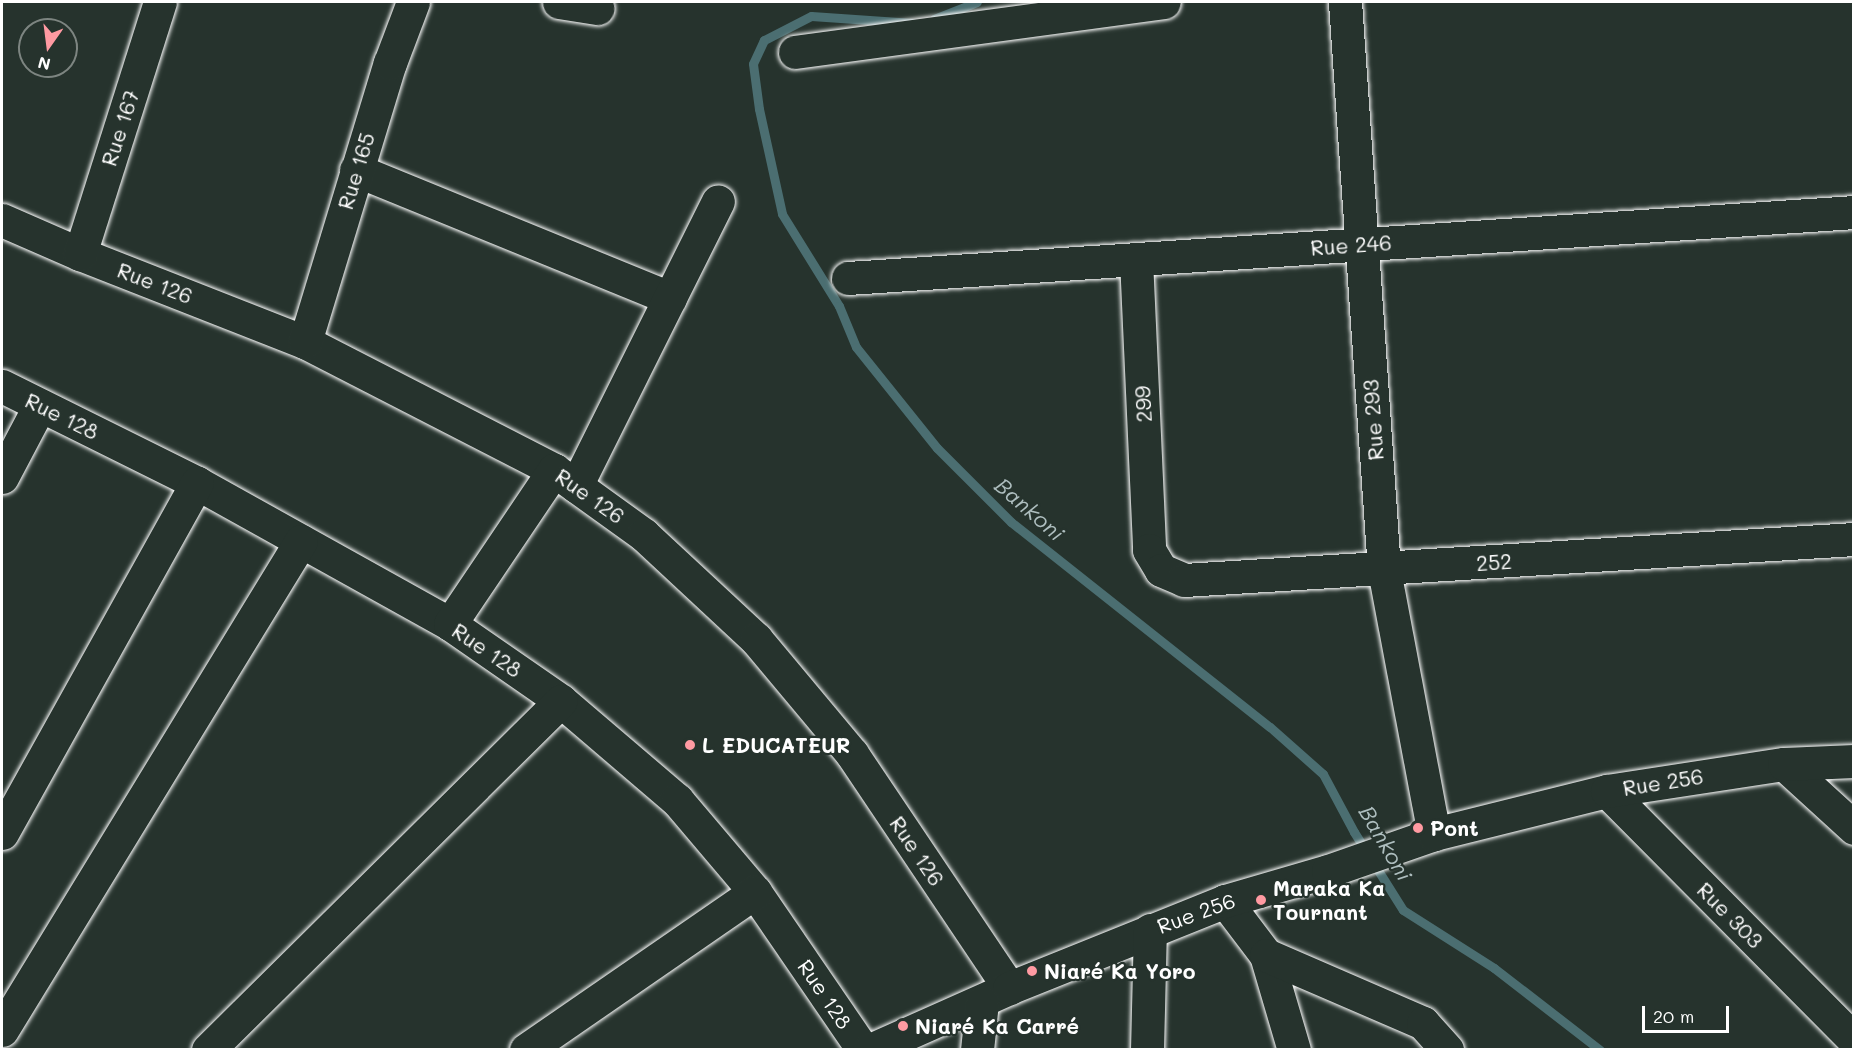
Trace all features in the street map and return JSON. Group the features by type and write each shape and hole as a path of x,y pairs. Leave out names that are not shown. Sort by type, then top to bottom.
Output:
{"street":[{"name":"Rue 167","path":"81,254 160,2"},
{"name":"Rue 165","path":"305,342 356,170 390,63 413,2"},
{"path":"559,2 598,8"},
{"path":"795,52 1164,2"},
{"name":"Rue 293","path":"1345,2 1384,570 1421,839"},
{"path":"356,170 670,298"},
{"path":"450,624 565,478 670,298 718,201"},
{"name":"Rue 246","path":"848,278 1854,212"},
{"name":"Rue 126","path":"2,220 81,254 305,342 565,478 644,534 756,639 852,754 995,995"},
{"name":"299","path":"1136,259 1149,550"},
{"name":"Rue 128","path":"2,386 197,483 450,624 561,701 677,800 756,892 863,1050"},
{"path":"2,477 40,405"},
{"path":"2,833 197,483"},
{"name":"252","path":"1149,550 1161,570 1184,580 1384,570 1854,539"},
{"path":"2,1030 301,541"},
{"path":"208,1050 561,701"},
{"name":"Rue 256","path":"870,1050 995,995 1225,901 1328,871 1421,839 1606,791 1784,764 1854,761"},
{"path":"1784,764 1854,828"},
{"name":"Rue 303","path":"1606,791 1854,1040"},
{"path":"526,1050 756,892"},
{"path":"1225,901 1266,955 1294,1050"},
{"path":"1147,1050 1150,930"},
{"path":"1266,955 1423,1023 1447,1050"},
{"path":"977,1050 995,995"}],"waterway":[{"name":"Bankoni","path":"934,19 977,2"},
{"name":"Bankoni","path":"913,23 811,16 764,40 753,64 759,109 782,214 839,306 856,347 937,448 1011,522 1270,727 1323,774 1354,832 1403,910 1494,968 1600,1050"}],"place":[{"name":"L EDUCATEUR","path":"690,745"},
{"name":"Pont","path":"1418,828"},
{"name":"Maraka Ka Tournant","path":"1261,900"},
{"name":"Niaré Ka Yoro","path":"1032,971"},
{"name":"Niaré Ka Carré","path":"903,1026"}]}
